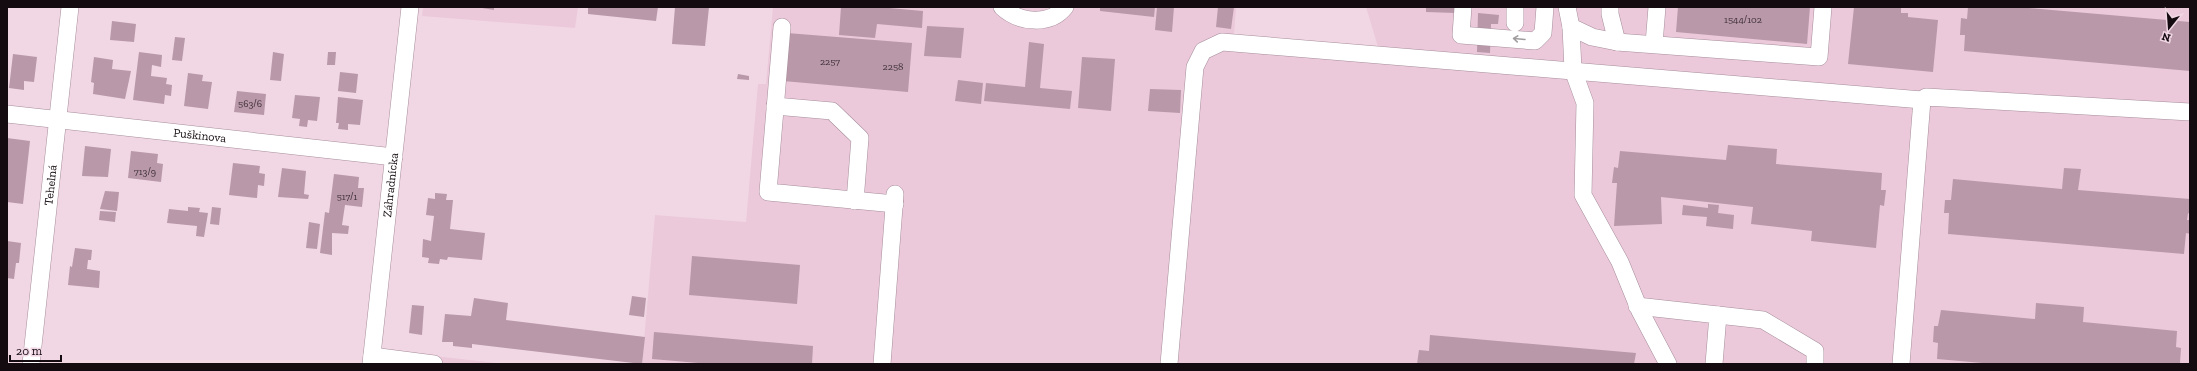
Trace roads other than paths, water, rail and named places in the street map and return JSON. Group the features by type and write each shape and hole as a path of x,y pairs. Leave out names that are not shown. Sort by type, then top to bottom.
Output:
{"street":[{"name":"Tehelná","path":"31,364 70,7"},
{"name":"Záhradnícka","path":"371,360 410,7"},
{"path":"1002,7 1020,19 1045,20 1060,13 1065,7"},
{"path":"1463,7 1461,35 1535,40 1543,33 1545,7"},
{"path":"1568,7 1571,27 1573,70 1585,103 1583,195 1620,262 1637,306 1668,364"},
{"path":"1610,7 1616,42"},
{"path":"1654,44 1657,7"},
{"path":"1571,27 1592,37 1616,42 1819,58 1823,7"},
{"path":"782,27 768,192 855,201 895,199 882,364"},
{"path":"1169,364 1195,67 1203,51 1222,42 1922,100 1926,97 2190,112"},
{"path":"1902,364 1922,100"},
{"path":"775,106 832,111 860,138 855,201"},
{"name":"Puškinova","path":"7,114 394,157"},
{"path":"1637,306 1763,320 1815,351 1815,364"},
{"path":"1714,364 1718,315"},
{"path":"371,360 434,364"}]}
